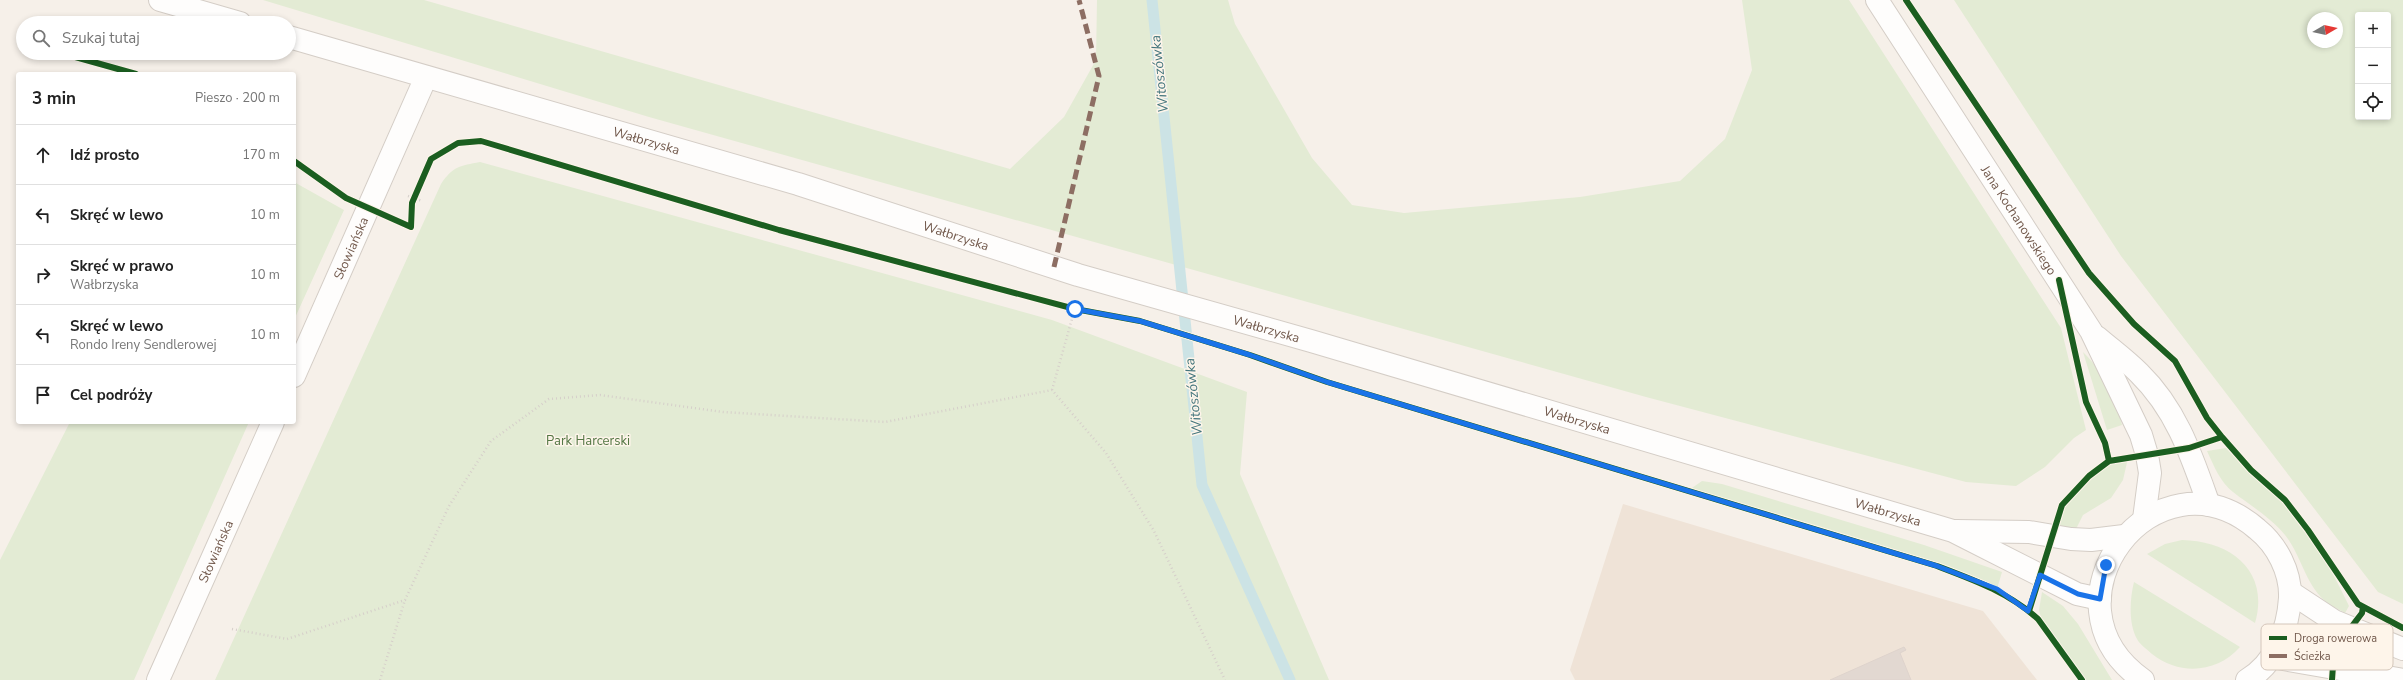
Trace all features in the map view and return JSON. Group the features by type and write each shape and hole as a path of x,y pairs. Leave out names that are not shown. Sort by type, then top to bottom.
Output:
{"main road":[{"path":"160,0 216,16"},
{"name":"Jana Kochanowskiego","path":"1877,0 2092,331 2141,435 2147,455 2150,473 2144,519"},
{"name":"Wałbrzyska","path":"296,39 798,184 1078,275 1278,332 1953,531 2078,594 2100,599"},
{"name":"Słowiańska","path":"296,371 426,77"},
{"path":"2092,331 2140,374 2163,402 2181,429 2190,448 2209,505"},
{"name":"Słowiańska","path":"158,680 272,424"},
{"path":"2143,680 2126,665 2112,647 2105,632 2100,599 2106,565 2124,536 2144,519 2164,509 2186,505 2209,505 2230,511 2248,521 2264,535 2278,552 2286,571 2290,592 2289,615 2287,624"},
{"path":"1953,531 2029,532 2071,539 2091,540 2124,536"},
{"path":"2290,592 2339,624"},
{"path":"2393,645 2403,649"},
{"path":"2247,680 2261,667"},
{"path":"2346,670 2403,680"}],"path":[{"path":"412,203 417,191"},
{"path":"1052,390 1075,309 1078,275"},
{"path":"1068,307 1082,310"},
{"path":"380,680 405,600 449,506 492,441 549,399 600,395 723,412 885,422 1052,390"},
{"path":"1052,390 1106,453 1154,530 1225,680"},
{"path":"232,629 287,639 405,600"}],"shaded area":[{"path":"1623,504 1983,611 2037,680 1575,680 1570,670"}],"green space":[{"path":"263,0 424,0 1010,169 1064,117 1096,60 1097,0 1228,0 1235,24 1312,158 1352,205 1404,213 1580,197 1680,181 1725,139 1752,70 1742,0 1849,0 2061,328 2086,430 2074,438 2045,467 2016,486 1966,482 1646,397 649,117"},
{"path":"1954,0 2403,0 2403,604 2378,592 2121,256"},
{"name":"Park Harcerski","path":"480,162 1052,320 1247,392 1240,474 1329,680 215,680 441,184 453,170"},
{"path":"296,183 344,210 296,316"},
{"path":"2083,352 2105,377 2113,393 2122,425 2107,430"},
{"path":"69,424 248,424 134,680 0,680 0,560"},
{"path":"2226,448 2282,500 2302,524 2320,550 2349,606 2345,613 2329,604 2318,593 2312,585 2285,535 2267,517 2233,492 2224,483 2207,451"},
{"path":"2128,458 2123,480 2111,498 2083,515 2071,539 2052,536 2062,505 2076,488 2109,461"},
{"path":"1702,481 1722,484 1924,545 2002,572 1997,589 1937,566 1689,490"},
{"path":"2182,540 2216,546 2231,553 2242,562 2251,574 2257,588 2258,605 2255,623 2147,554 2165,544"},
{"path":"2134,582 2240,647 2231,656 2220,662 2198,668 2174,666 2163,661 2142,645 2134,633 2131,610"},
{"path":"2042,592 2063,606 2078,624 2112,680 2086,680 2041,618 2039,610"}],"building":[{"path":"1904,647 1906,650 1900,653 1911,680 1830,680"}],"waterway":[{"name":"Witoszówka","path":"1152,0 1202,485 1290,680"}],"marked path":[{"path":"1054,267 1099,76 1079,0"}],"cycle path":[{"path":"1906,0 2089,273 2134,324 2175,361 2207,418 2222,437"},
{"path":"86,60 129,72"},
{"path":"296,162 346,198 411,227 412,203 431,159 458,143 481,141 779,230 1075,309 1140,321 1250,355 1327,382 1951,571 2003,594 2015,601 2038,619 2082,680"},
{"path":"2059,280 2086,402 2105,443 2109,461"},
{"path":"2029,611 2062,505 2089,476 2109,461 2189,448 2222,437 2251,470 2285,500 2308,530 2358,604 2403,628"},
{"path":"2354,624 2362,613 2363,607"},
{"path":"2332,680 2333,670"}],"route":[{"path":"1075,309 1140,321 1250,355 1327,382 1937,566 1997,589 2028,611 2040,575 2078,594 2100,599 2106,565"}]}
